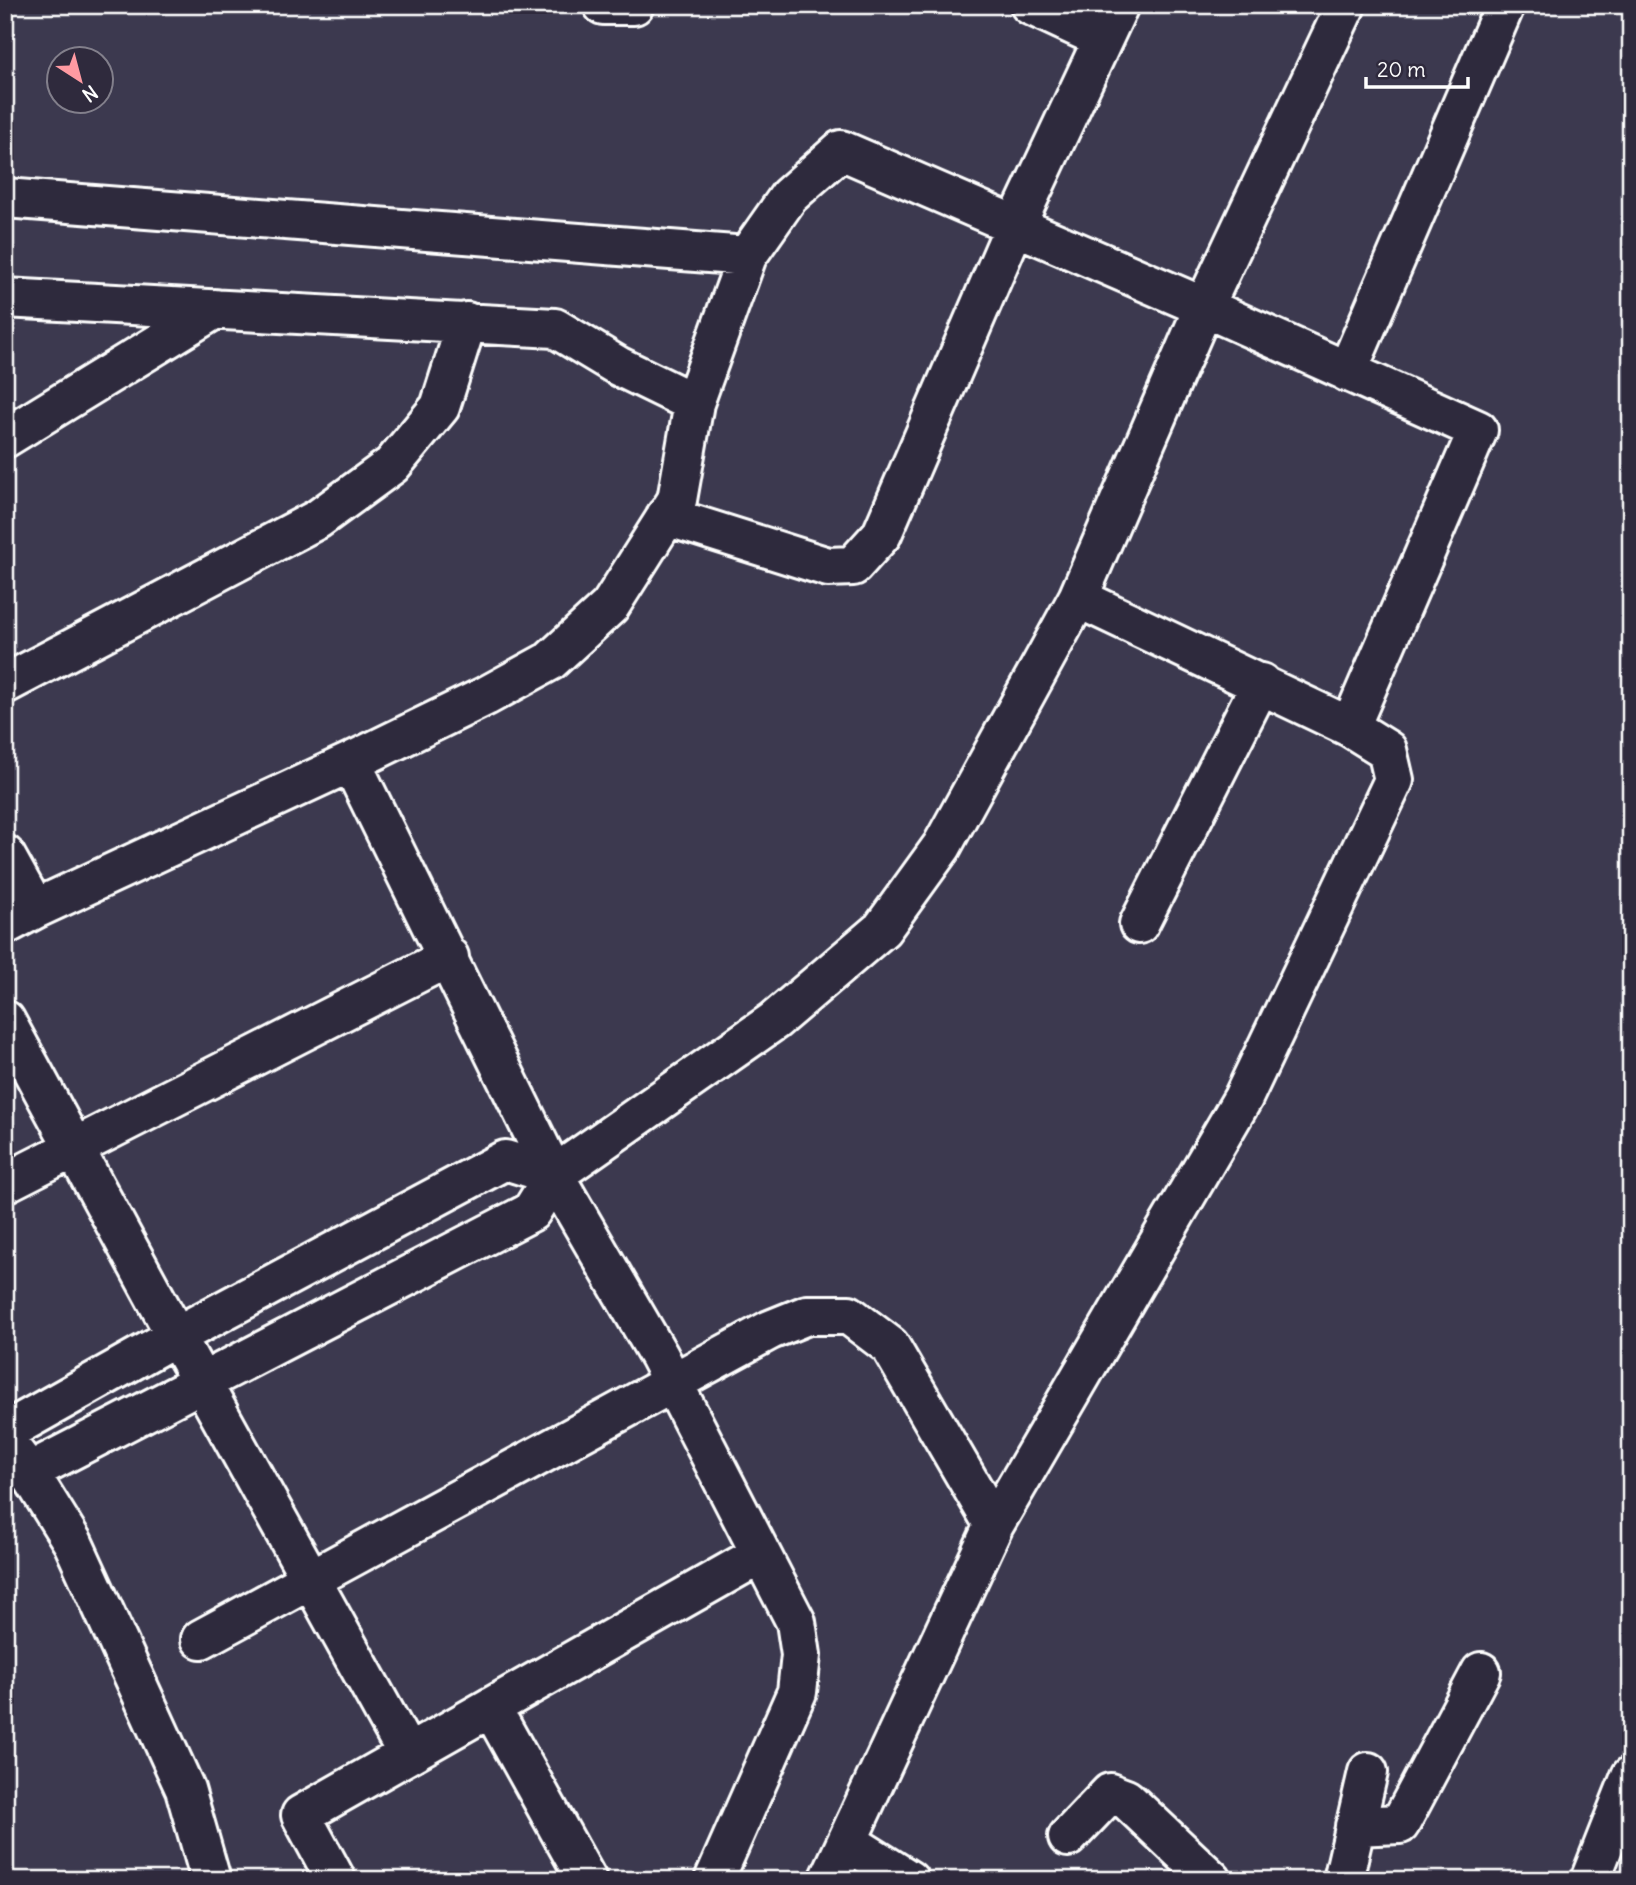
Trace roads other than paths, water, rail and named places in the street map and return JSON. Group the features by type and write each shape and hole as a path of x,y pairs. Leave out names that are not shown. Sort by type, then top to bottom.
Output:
{"street":[{"path":"603,5 634,5"},
{"path":"1030,5 1103,39"},
{"path":"666,516 828,567 853,566 882,534 1016,226 1119,5"},
{"path":"29,1472 531,1212 554,1175 774,1021 882,929 942,846 1078,598 1204,307 1346,5"},
{"path":"1346,372 1505,5"},
{"path":"5,855 20,917 351,762 550,661 610,606 677,500 694,403 747,256 789,196 841,150 1204,307 1478,430 1350,727"},
{"path":"5,198 747,256"},
{"path":"5,298 555,328 618,366 694,403"},
{"path":"5,438 215,309"},
{"path":"5,684 318,519 392,465 440,407 467,322"},
{"path":"829,1880 994,1525 1243,1098 1394,780 1387,750 1350,727 1078,598"},
{"path":"1139,924 1261,683"},
{"path":"351,762 554,1175 672,1382 796,1622 801,1655 797,1692 714,1880"},
{"path":"5,1183 449,957"},
{"path":"5,1020 407,1754"},
{"path":"5,1432 176,1336 505,1160 554,1175"},
{"path":"201,1639 672,1382 770,1330 807,1315 849,1315 890,1346 994,1525"},
{"path":"5,1441 29,1472 73,1543 185,1789 211,1880"},
{"path":"336,1880 301,1815 761,1554"},
{"path":"1356,1826 1400,1824 1481,1672"},
{"path":"491,1707 587,1880"},
{"path":"1343,1880 1368,1772"},
{"path":"1590,1880 1631,1776"},
{"path":"1068,1836 1110,1793 1126,1799 1212,1880"},
{"path":"847,1841 909,1880"}]}
